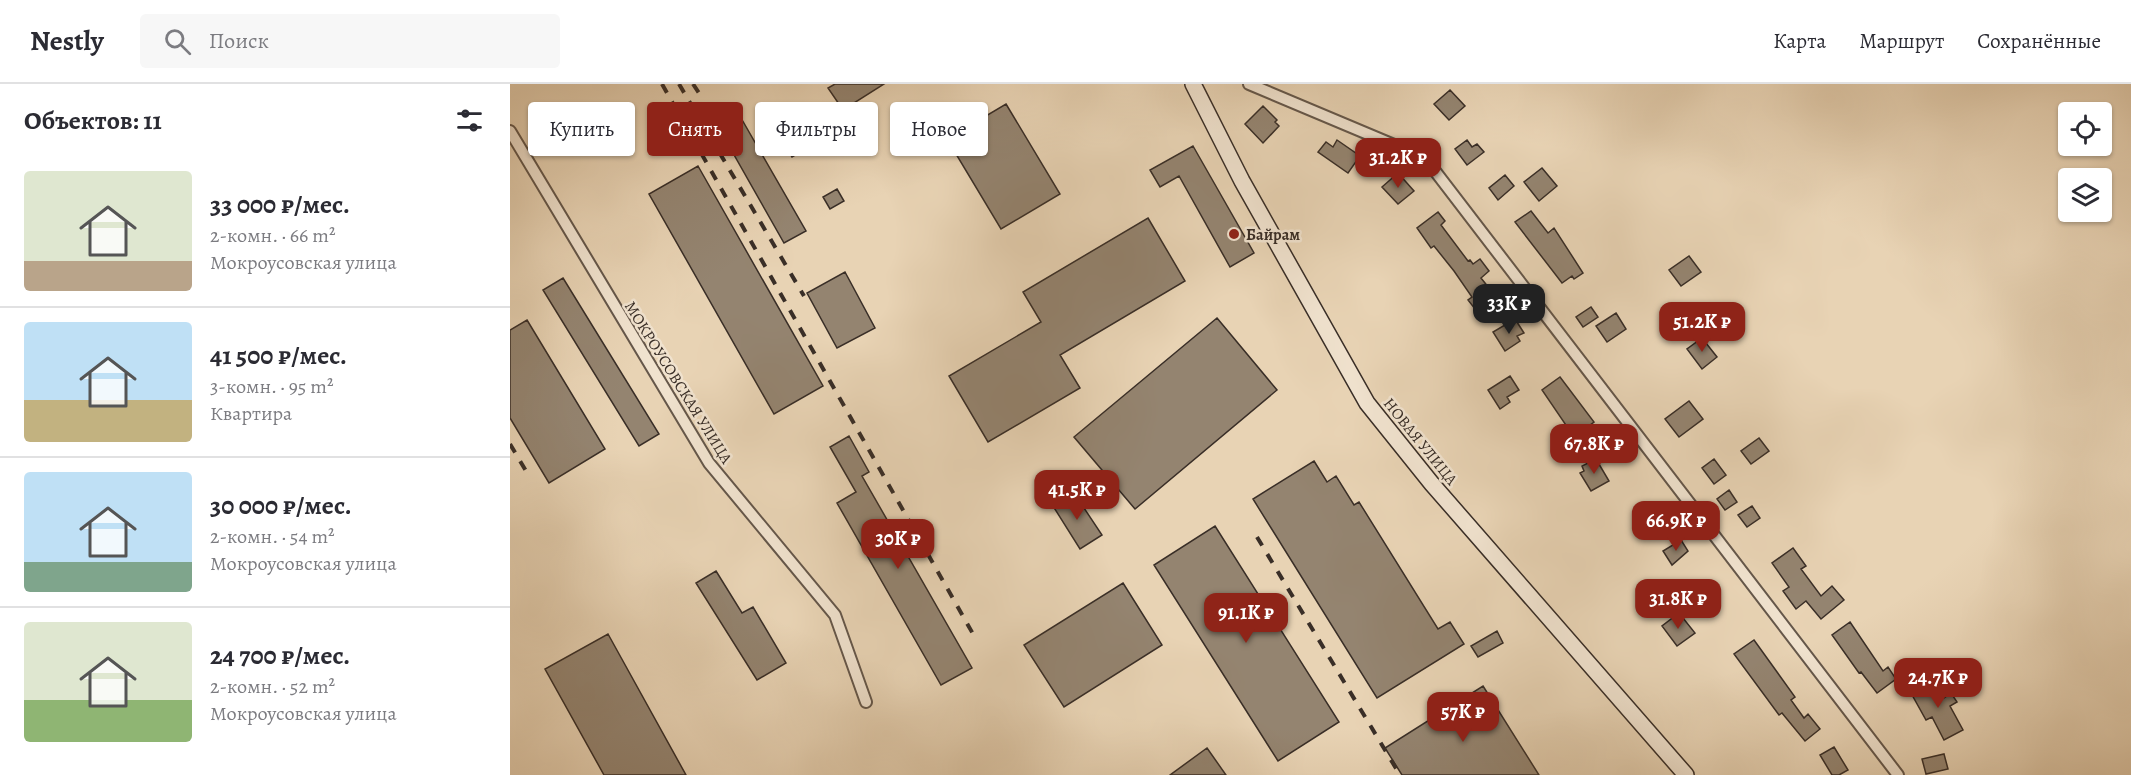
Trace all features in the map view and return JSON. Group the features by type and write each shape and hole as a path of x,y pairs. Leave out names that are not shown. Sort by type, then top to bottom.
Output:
{"main road":[{"name":"НОВАЯ УЛИЦА","path":"1193,84 1242,181 1367,403 1432,484 1686,775"}],"street":[{"path":"1249,84 1425,159 1898,775"},
{"name":"МОКРОУСОВСКАЯ УЛИЦА","path":"510,130 709,463 835,615 867,702"}],"building":[{"path":"835,84 884,84 856,102 838,102 828,88"},
{"path":"1450,90 1465,106 1449,120 1434,104"},
{"path":"1006,104 1060,194 1001,229 957,156 988,156 988,115"},
{"path":"1263,106 1277,120 1275,122 1279,126 1263,143 1245,124"},
{"path":"743,121 755,142 755,156 763,156 806,231 784,243 735,156 743,156"},
{"path":"1337,140 1360,156 1348,173 1318,152 1326,142 1333,147"},
{"path":"1467,140 1472,147 1477,144 1484,152 1467,165 1455,149"},
{"path":"1193,146 1254,253 1230,267 1179,176 1160,187 1150,170"},
{"path":"698,166 823,386 774,414 649,194"},
{"path":"1542,168 1557,186 1539,201 1524,182"},
{"path":"1398,173 1414,191 1398,204 1382,187"},
{"path":"1505,175 1514,186 1498,200 1489,188"},
{"path":"837,189 844,201 830,209 823,197"},
{"path":"1531,211 1548,233 1554,228 1583,273 1574,279 1572,276 1562,283 1515,222"},
{"path":"1438,212 1445,221 1441,225 1468,261 1470,260 1473,264 1480,259 1489,271 1481,278 1497,298 1488,306 1492,310 1482,318 1468,300 1472,297 1454,271 1434,246 1431,248 1417,228"},
{"path":"1148,218 1185,281 1060,355 1080,388 988,442 949,376 1041,322 1023,292"},
{"path":"1689,256 1701,272 1681,286 1669,270"},
{"path":"845,272 875,328 837,348 807,293"},
{"path":"563,278 659,434 639,446 543,290"},
{"path":"1591,307 1598,317 1583,327 1576,317"},
{"path":"1616,313 1626,329 1607,342 1596,326"},
{"path":"1217,318 1277,390 1135,509 1074,437"},
{"path":"1515,319 1524,333 1517,336 1520,341 1505,351 1493,332"},
{"path":"527,320 605,449 549,483 510,418 510,330"},
{"path":"1702,338 1717,357 1702,369 1687,349"},
{"path":"1510,376 1519,390 1507,397 1510,402 1500,409 1488,390"},
{"path":"1560,377 1594,422 1574,437 1542,390"},
{"path":"1689,401 1703,419 1679,437 1665,419"},
{"path":"849,436 869,472 862,476 972,668 941,685 837,503 856,492 830,447"},
{"path":"1759,438 1769,451 1751,464 1741,451"},
{"path":"1596,459 1609,481 1591,491 1580,473 1584,471 1582,466"},
{"path":"1714,459 1726,475 1714,484 1702,468"},
{"path":"1314,461 1327,482 1336,476 1354,505 1359,502 1438,629 1450,622 1464,644 1377,698 1253,499"},
{"path":"1729,490 1737,502 1725,510 1717,499"},
{"path":"1074,493 1102,535 1080,549 1053,506"},
{"path":"1653,505 1656,511 1659,509 1667,522 1650,532 1636,515"},
{"path":"1752,506 1760,518 1747,527 1738,515"},
{"path":"1215,526 1339,722 1278,761 1154,565"},
{"path":"1681,540 1688,551 1672,565 1663,551"},
{"path":"1793,548 1806,566 1801,569 1821,596 1832,586 1844,600 1821,619 1806,601 1796,609 1783,591 1789,587 1772,563"},
{"path":"716,571 742,613 753,607 786,663 757,680 696,583"},
{"path":"1123,583 1162,645 1064,707 1024,645"},
{"path":"1679,613 1695,633 1677,646 1662,626"},
{"path":"1850,622 1883,671 1888,667 1896,679 1877,693 1861,672 1859,673 1832,635"},
{"path":"1497,631 1503,643 1478,657 1471,646"},
{"path":"608,634 686,775 604,775 545,669"},
{"path":"1754,640 1795,697 1791,700 1804,718 1808,714 1820,729 1805,741 1782,713 1779,715 1734,654"},
{"path":"1934,680 1944,698 1951,693 1957,702 1950,706 1963,730 1944,740 1932,717 1926,720 1911,693"},
{"path":"1483,686 1539,775 1402,775 1385,748"},
{"path":"1834,747 1848,770 1839,775 1832,775 1820,755"},
{"path":"1207,748 1226,775 1170,775"},
{"path":"1944,754 1948,769 1926,774 1922,759"}],"railway":[{"path":"662,84 977,641"},
{"path":"679,84 804,296"},
{"path":"693,84 699,93"},
{"path":"510,444 526,471"},
{"path":"1257,537 1400,775"}],"place":[{"name":"Байрам","path":"1234,234"}]}
